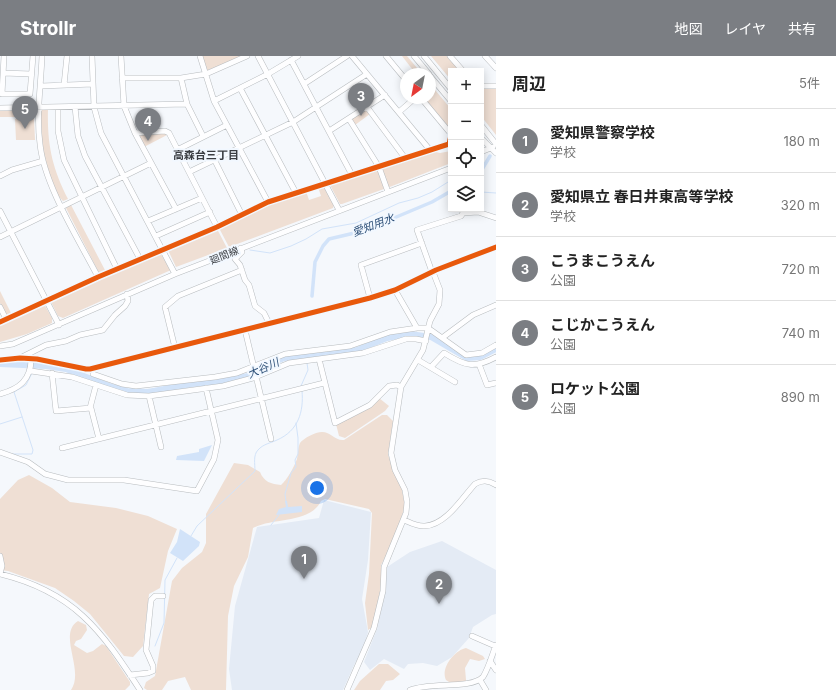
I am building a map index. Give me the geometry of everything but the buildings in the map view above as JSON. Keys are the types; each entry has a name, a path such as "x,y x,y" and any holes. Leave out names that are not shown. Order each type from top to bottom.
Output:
{"street":[{"path":"4,56 2,94 30,94 33,56"},
{"path":"42,56 39,107 40,141 43,161 51,184 98,277"},
{"path":"64,85 67,56"},
{"path":"92,56 94,107 101,133 175,274"},
{"path":"121,56 124,106 135,133 176,209"},
{"path":"200,56 214,101 240,147 268,202"},
{"path":"122,78 181,78 206,74 246,56"},
{"path":"258,56 339,210"},
{"path":"214,101 268,74 298,56"},
{"path":"304,84 347,56"},
{"path":"352,56 430,150"},
{"path":"386,56 400,73"},
{"path":"414,56 423,68"},
{"path":"424,56 448,85"},
{"path":"450,56 460,68"},
{"path":"485,56 496,68"},
{"path":"291,60 352,175"},
{"path":"3,73 31,74"},
{"path":"188,172 293,122 367,74"},
{"path":"181,78 187,104 203,136"},
{"path":"436,83 448,97"},
{"path":"40,86 93,84"},
{"path":"484,86 496,86"},
{"path":"240,88 296,193"},
{"path":"329,131 385,95"},
{"path":"0,108 187,104"},
{"path":"399,112 408,104"},
{"path":"426,104 448,130"},
{"path":"58,107 58,131 62,153 69,173 118,269"},
{"path":"76,107 78,136 82,147 140,259"},
{"path":"367,107 405,158"},
{"path":"349,119 379,166 388,192"},
{"path":"177,150 227,125"},
{"path":"135,133 165,131 168,133 217,227"},
{"path":"484,131 494,146 496,153"},
{"path":"0,322 98,277 217,227 268,202 449,144 450,140"},
{"path":"484,140 494,146"},
{"path":"484,151 494,146"},
{"path":"214,159 242,215"},
{"path":"0,176 12,170 43,161"},
{"path":"0,237 151,163"},
{"name":"廻間線","path":"0,346 13,344 175,274 448,169"},
{"path":"148,222 202,198"},
{"path":"0,211 59,325"},
{"path":"156,236 210,212"},
{"path":"347,690 374,628 383,591 384,567 404,520 407,502 406,496 392,461 391,453 402,387 418,360 426,340 428,328 439,304 440,296 433,272 417,230 461,216 463,213 478,212 496,218"},
{"path":"370,298 360,265 422,243"},
{"path":"92,371 269,323 370,298 395,290 433,272 496,247"},
{"path":"241,248 242,252 235,258 242,270 255,306 264,313 269,323"},
{"path":"175,348 165,307 178,296 242,270"},
{"path":"395,290 417,328"},
{"path":"0,360 20,358 46,345 66,341 80,335 101,330 125,306 128,301 127,294"},
{"path":"442,338 473,315 496,305"},
{"path":"0,307 6,319"},
{"path":"20,358 31,361 37,359 86,369 122,384 145,386 225,376 243,371 285,354 350,346 390,332 417,328 428,328 466,354 482,353 496,345"},
{"path":"245,330 271,439"},
{"path":"31,371 52,373 127,395 149,396 206,388 256,377 289,363 363,353 406,340 426,340"},
{"path":"431,367 444,353 460,363 479,364 496,356"},
{"path":"319,359 335,423 370,405 389,386 397,385 402,387"},
{"path":"418,360 455,382"},
{"path":"0,394 22,385 31,371 31,361"},
{"path":"479,364 487,385 496,383"},
{"path":"89,383 92,371"},
{"path":"52,373 56,411 90,408"},
{"path":"62,448 261,397 324,383"},
{"path":"96,385 90,408 99,439"},
{"path":"0,452 34,466 45,474 68,480 124,480 197,491 214,459 218,440 206,388"},
{"path":"149,396 161,447"},
{"path":"404,520 424,526 435,524 445,517 480,481 487,481 496,485"},
{"path":"0,556 2,566 0,574 36,585 67,602 93,625 140,690"},
{"path":"130,675 153,671 153,666 146,650 151,600 155,596 163,596"},
{"path":"410,690 442,688 464,689 480,680 496,646 472,636"},
{"path":"490,661 496,670"},
{"path":"480,680 486,690"}],"shaded area":[{"path":"202,56 243,56 206,71"},
{"path":"402,56 407,56 417,68 411,68"},
{"path":"431,56 448,56 458,68 448,68 448,76"},
{"path":"484,88 496,88 496,135 484,120"},
{"path":"436,91 448,105 448,127 429,104 436,104"},
{"path":"42,109 48,109 48,133 54,166 68,199 63,201 52,184 44,157 40,130"},
{"path":"35,110 34,117 0,117 0,111"},
{"path":"365,110 370,114 355,125 352,118"},
{"path":"34,118 35,140 16,140 15,119"},
{"path":"165,133 167,135 144,147 138,135"},
{"path":"432,151 440,153 448,152 448,164 387,188 381,169 382,167"},
{"path":"378,169 384,189 340,204 329,183"},
{"path":"323,185 334,205 333,208 229,247 219,228 269,203 306,191 309,200 321,196 318,187"},
{"path":"71,205 106,272 99,273 66,208"},
{"path":"217,229 227,248 176,267 168,250"},
{"path":"160,253 171,270 63,318 58,316 51,302"},
{"path":"0,291 11,313 7,315 0,303"},
{"path":"44,304 52,318 52,323 27,334 0,342 0,324"},
{"path":"379,398 389,406 385,411 345,438 339,436 336,424"},
{"path":"382,415 387,415 393,421 388,455 402,490 405,506 394,540 381,565 381,586 373,627 368,630 365,603 369,574 372,513 369,509 325,499 321,501 316,508 300,517 271,522 253,528 248,557 234,586 228,616 226,690 191,690 185,677 168,681 162,690 147,690 144,688 146,682 155,676 172,581 182,568 202,552 206,543 206,514 234,463 248,465 260,472 268,482 281,485 288,477 294,466 297,459 299,445 304,439 319,432 325,432 338,439 344,440"},
{"path":"29,475 52,488 70,502 116,508 148,516 177,529 168,551 160,588 149,594 143,646 133,657 124,656 90,614 55,588 8,571 0,570 0,499 18,480"},
{"path":"324,500 371,512 368,560 362,599 368,632 363,651 355,663 343,690 232,690 229,669 235,606 257,527 319,518"},
{"path":"442,541 496,570 496,614 473,627 469,638 452,657 437,666 423,663 408,664 404,669 384,659 370,670 364,662 377,629 385,593 387,567 410,552"},
{"path":"78,621 86,625 87,630 81,639 76,641 74,645 87,653 93,651 102,644 106,646 130,682 130,685 125,690 71,690 75,673 70,634 72,627"},
{"path":"466,648 483,656 485,659 479,661 470,659 465,668 465,683 452,684 446,680 445,670 453,656 457,652"},
{"path":"379,664 388,664 400,674 393,680 386,681 380,690 354,690 360,681"}],"water":[{"path":"212,445 204,461 176,460 177,456 199,452 199,449"},
{"path":"285,501 287,501 288,507 302,506 302,512 276,515 279,509 286,507"},
{"path":"180,529 200,542 199,546 183,561 170,553 177,542"}],"waterway":[{"name":"愛知用水","path":"484,166 490,156"},
{"path":"250,250 270,253 291,246 322,229 356,223 399,203 418,198 432,192 448,182"},
{"path":"484,192 496,193"},
{"name":"愛知用水","path":"312,296 315,262 323,246 329,239 363,231 432,202 448,193"},
{"name":"大谷川","path":"0,364 46,366 66,369 112,387 127,391 148,392 248,376 258,369 284,358 357,350 387,338 410,334 431,337 467,358 480,357 496,349"},
{"path":"301,386 308,370 307,363"},
{"path":"12,454 32,454 33,450 14,392 26,385 32,373"},
{"path":"191,536 197,526 255,471 256,452 265,445 284,436 295,426 301,413 302,391"},
{"path":"0,424 22,417"},
{"path":"286,501 285,494 291,473 296,467 295,460 298,454 296,423"},
{"path":"271,525 279,515"},
{"path":"155,646 164,623 165,580 177,558"}],"cycle path":[{"path":"0,322 98,277 217,227 268,202 449,144 450,140"},
{"path":"0,360 20,358 37,359 90,369 370,298 395,290 436,270 496,247"}],"place":[{"name":"こうまこうえん","path":"361,116"},
{"name":"ロケット公園","path":"25,129"},
{"name":"こじかこうえん","path":"148,141"},
{"name":"愛知県警察学校","path":"304,579"},
{"name":"愛知県立 春日井東高等学校","path":"439,604"}],"district":[{"name":"高森台三丁目","path":"206,155"}]}
